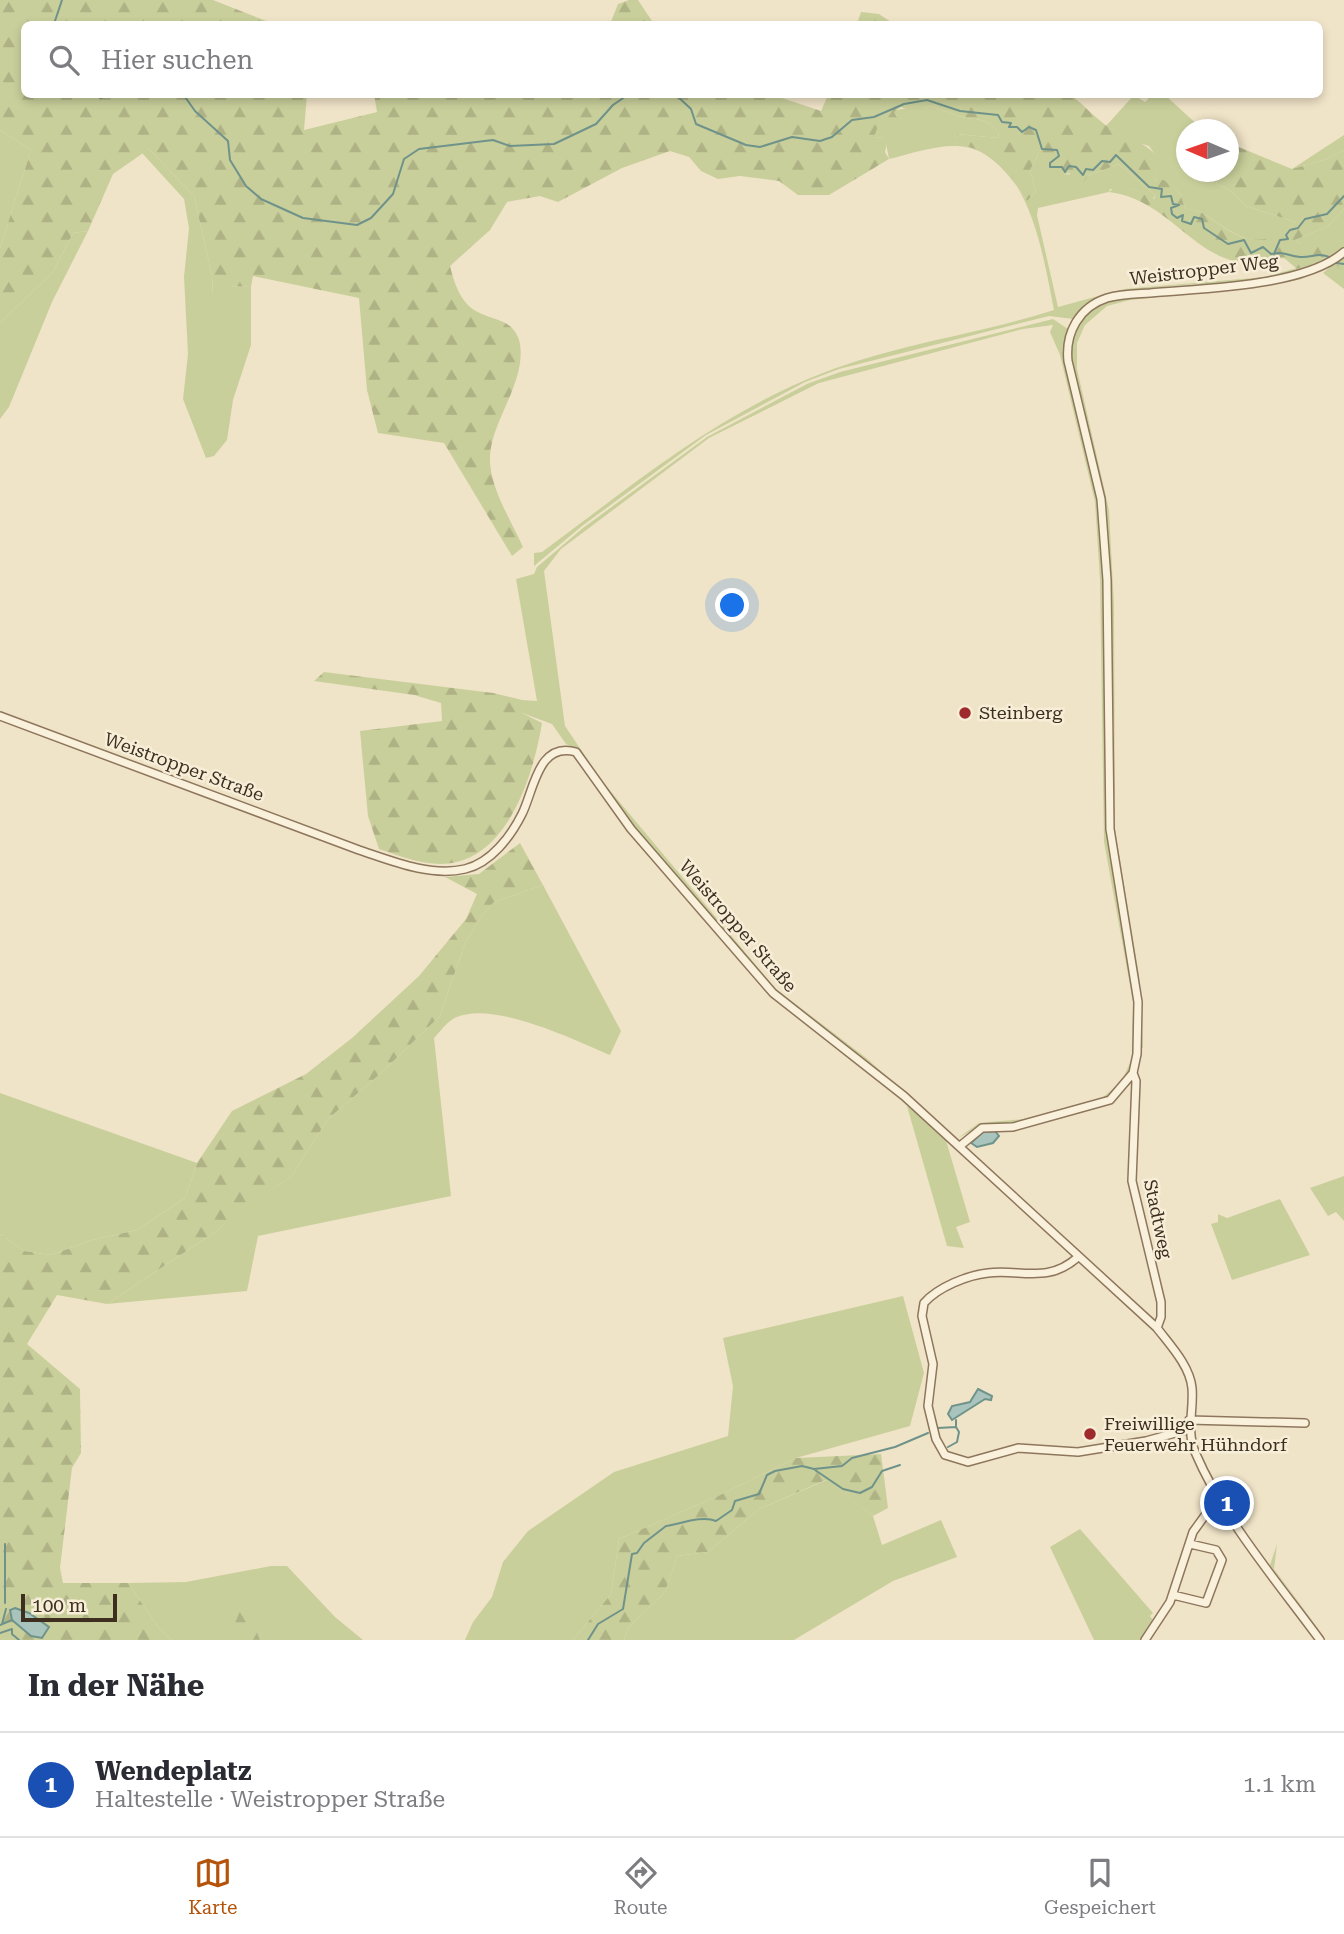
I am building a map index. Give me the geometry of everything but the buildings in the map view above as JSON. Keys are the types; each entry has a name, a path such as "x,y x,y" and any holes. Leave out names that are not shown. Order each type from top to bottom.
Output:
{"street":[{"name":"Weistropper Weg","path":"1073,326 1084,311 1109,298 1271,281 1305,271 1344,252"},
{"name":"Stadtweg","path":"1073,326 1068,344 1068,361 1102,510 1107,580 1110,829 1138,1002 1138,1041 1133,1073 1136,1081 1132,1181 1161,1302 1161,1317 1157,1328"},
{"name":"Weistropper Straße","path":"0,716 369,853 408,866 444,871 475,866 496,850 522,814 544,761 563,751 576,752 625,821 773,993 878,1073 1157,1328 1189,1377 1192,1389 1189,1420 1195,1451 1219,1496 1321,1640"},
{"path":"960,1146 982,1128 1013,1127 1102,1104 1122,1089 1133,1073"},
{"path":"1078,1256 1070,1263 1037,1274 990,1272 971,1277 928,1298 921,1312 934,1374 928,1406 939,1449 945,1455 968,1462 1018,1448 1078,1452 1146,1441 1190,1429"},
{"path":"1189,1420 1305,1423"},
{"path":"1145,1640 1173,1595 1193,1532 1219,1496"},
{"path":"1173,1595 1206,1603 1222,1560 1220,1553 1190,1544"}],"green space":[{"path":"0,0 213,0 266,21 21,21 21,98 307,98 304,130 377,112 375,98 782,98 821,111 827,98 1075,98 1105,124 1155,154 1160,160 1155,181 1164,180 1180,193 1185,208 1202,213 1229,231 1250,239 1271,237 1295,222 1246,206 1231,191 1217,184 1216,182 1239,182 1239,147 1292,169 1327,159 1344,150 1344,209 1328,226 1295,240 1301,244 1312,240 1320,247 1331,245 1344,256 1344,273 1330,259 1324,261 1320,255 1312,255 1305,266 1297,269 1284,258 1246,262 1218,255 1145,204 1109,192 1115,187 1134,190 1154,199 1155,195 1119,164 1088,176 1083,183 1076,183 1069,173 1058,176 1046,168 1047,154 1039,153 1030,170 1036,192 1027,201 1013,181 989,157 968,146 955,143 957,134 998,138 999,133 990,124 930,106 915,113 901,107 894,112 899,121 897,125 889,121 886,114 872,119 878,126 874,137 888,138 885,152 889,159 829,195 798,195 779,181 740,176 718,179 701,171 689,157 670,151 622,168 558,202 540,196 507,202 490,230 450,266 456,285 470,307 508,325 520,344 518,373 496,430 490,457 497,492 523,547 512,556 444,443 378,433 367,390 359,298 253,276 251,287 228,286 224,297 213,297 212,276 194,196 149,149 113,174 88,231 73,233 53,272 0,323 0,248 31,150 0,130"},
{"path":"638,0 652,21 611,21 618,4"},
{"path":"861,12 879,14 890,21 858,21"},
{"path":"1131,98 1145,102 1149,98 1168,98 1191,119 1176,119 1176,182 1216,182 1231,191 1246,206 1295,222 1267,241 1243,237 1204,214 1185,208 1180,193 1164,181 1155,182 1159,160 1149,146 1132,141 1106,126"},
{"path":"930,106 958,116 985,121 999,133 998,138 957,134 956,143 981,152 949,146 889,159 885,138 873,137 871,119 886,113 897,116 893,112 898,110"},
{"path":"0,130 31,150 0,248"},
{"path":"1344,135 1344,150 1327,159 1292,169"},
{"path":"149,149 194,196 212,276 213,296 228,286 251,287 251,345 233,400 227,440 214,456 206,458 183,399 188,354 184,277 189,228 184,199 142,153"},
{"path":"1039,153 1047,153 1063,174 1088,176 1119,164 1155,195 1152,201 1134,190 1110,189 1109,192 1038,208 1037,215 1058,307 1124,289 1265,277 1304,266 1312,255 1320,255 1324,261 1267,279 1138,290 1113,296 1091,306 1073,319 1049,316 839,369 805,382 706,435 582,526 534,566 534,553 542,552 712,430 784,390 823,373 880,354 1054,310 1037,235 1017,186 1027,201 1036,192 1030,170"},
{"path":"1344,209 1344,249 1340,253 1301,244 1295,240 1328,226"},
{"path":"88,231 52,302 9,407 0,419 0,323 53,272 73,233"},
{"path":"1344,255 1344,289 1323,273"},
{"path":"1301,275 1302,279 1265,286 1130,300 1107,306 1085,325 1077,343 1077,369 1109,510 1114,605 1115,829 1139,975 1140,1000 1113,829 1111,739 1114,736 1104,510 1077,390 1079,388 1069,363 1069,350 1078,326 1096,307 1108,300"},
{"path":"1053,319 1068,329 1066,343 1097,491 1105,579 1107,779 1136,1002 1135,1043 1130,1073 1122,1081 1132,1058 1133,1002 1104,842 1100,580 1095,502 1060,355 1050,332 1053,325 1023,329 819,383 709,438 561,549 544,571 565,726 602,781 776,989 865,1057 957,1138 880,1072 784,1000 633,826 582,753 566,744 552,724 522,713 522,700 537,701 516,579 534,574 537,567 583,528 707,437 807,384 840,372"},
{"path":"324,672 493,693 522,700 522,713 542,723 538,743 516,808 489,844 472,856 443,864 415,860 379,849 368,816 360,731 442,721 441,703 414,695 314,681"},
{"path":"520,843 543,885 494,902 483,914 465,943 440,1016 328,1119 291,1177 237,1211 218,1230 107,1304 57,1295 27,1344 80,1389 81,1453 72,1468 60,1568 63,1583 128,1583 159,1628 172,1640 0,1640 0,1234 24,1251 51,1255 92,1240 137,1230 185,1198 197,1163 232,1111 306,1074 352,1038 419,976 466,919 477,894 445,877 479,874"},
{"path":"543,885 621,1031 610,1055 554,1031 509,1017 469,1014 453,1019 434,1038 451,1196 258,1236 247,1291 107,1304 218,1230 236,1211 291,1177 328,1119 440,1016 465,943 483,914 494,902"},
{"path":"1141,1009 1143,1048 1140,1047"},
{"path":"1122,1081 1103,1100 1014,1124 979,1127 958,1138 979,1123 1023,1119 1102,1098"},
{"path":"0,1093 197,1163 185,1198 137,1230 92,1240 51,1255 24,1251 0,1234"},
{"path":"907,1106 945,1137 970,1222 956,1227 964,1248 947,1246"},
{"path":"1344,1176 1344,1221 1336,1212 1328,1216 1310,1188"},
{"path":"1280,1199 1310,1255 1232,1280 1211,1224 1218,1222 1218,1214 1227,1218"},
{"path":"903,1296 924,1373 910,1426 796,1458 619,1539 611,1594 573,1640 465,1640 473,1622 492,1597 503,1562 528,1531 614,1472 728,1436 733,1386 723,1338"},
{"path":"881,1454 888,1508 873,1516 826,1480 759,1509 708,1552 677,1556 665,1592 628,1628 624,1640 573,1640 611,1594 619,1539 796,1458"},
{"path":"827,1480 873,1516 882,1545 941,1520 957,1557 893,1581 794,1640 624,1640 628,1628 665,1592 677,1556 708,1552 759,1509"},
{"path":"1080,1529 1153,1613 1150,1616 1155,1623 1143,1640 1094,1640 1050,1547"},
{"path":"1277,1544 1274,1569 1327,1640 1270,1565"},
{"path":"271,1566 287,1566 335,1617 363,1640 260,1640 252,1626 244,1629 247,1640 172,1640 159,1628 128,1583 186,1582"},
{"path":"240,1611 251,1618 260,1640 247,1640 247,1633 235,1623"}],"water":[{"path":"995,1131 999,1136 993,1143 977,1147 971,1143 983,1132"},
{"path":"978,1389 992,1396 991,1400 985,1399 952,1420 948,1414 952,1406 970,1402"},
{"path":"15,1608 29,1613 49,1627 42,1638 31,1636 12,1620 10,1610"}],"waterway":[{"path":"55,21 62,0"},
{"path":"186,98 195,111 228,141 230,160 246,186 261,199 303,218 357,225 371,218 393,194 404,159 419,149 493,140 510,146 554,144 596,124 623,98"},
{"path":"679,98 691,109 696,124 746,145 760,147 792,137 820,141 832,137 852,120 874,117 904,104 927,100 960,111 998,115 1002,122 1011,123 1009,127 1017,127 1022,132 1029,127 1036,130 1042,149 1057,150 1059,156 1050,163 1050,167 1062,167 1065,172 1069,166 1076,167 1083,175 1086,169 1093,170 1102,161 1110,162 1116,155 1149,187 1162,189 1161,197 1171,196 1173,204 1179,205 1171,208 1172,214 1177,218 1183,215 1182,221 1191,224 1194,217 1202,219 1204,228 1228,244 1244,240 1251,253 1263,247 1271,254 1329,257"},
{"path":"1274,254 1280,240 1288,239 1286,235 1290,230 1298,228 1305,219 1327,214 1344,196"},
{"path":"1336,263 1344,264"},
{"path":"938,1428 956,1427 956,1420"},
{"path":"948,1447 957,1442 959,1432 956,1427"},
{"path":"588,1640 598,1624 623,1609 632,1554 637,1553 644,1543 666,1526 698,1519 716,1521 732,1510 735,1501 759,1494 767,1475 775,1471 802,1466 814,1469 842,1466 852,1458 895,1447 928,1433"},
{"path":"815,1470 843,1489 860,1493 872,1487 882,1471 900,1465"},
{"path":"5,1544 5,1603"},
{"path":"2,1624 6,1609"},
{"path":"0,1625 12,1620"},
{"path":"0,1633 12,1629 12,1634 19,1640"}],"place":[{"name":"Steinberg","path":"965,713"},
{"name":"Freiwillige Feuerwehr Hühndorf","path":"1090,1434"},
{"name":"Wendeplatz","path":"1227,1503"}]}
